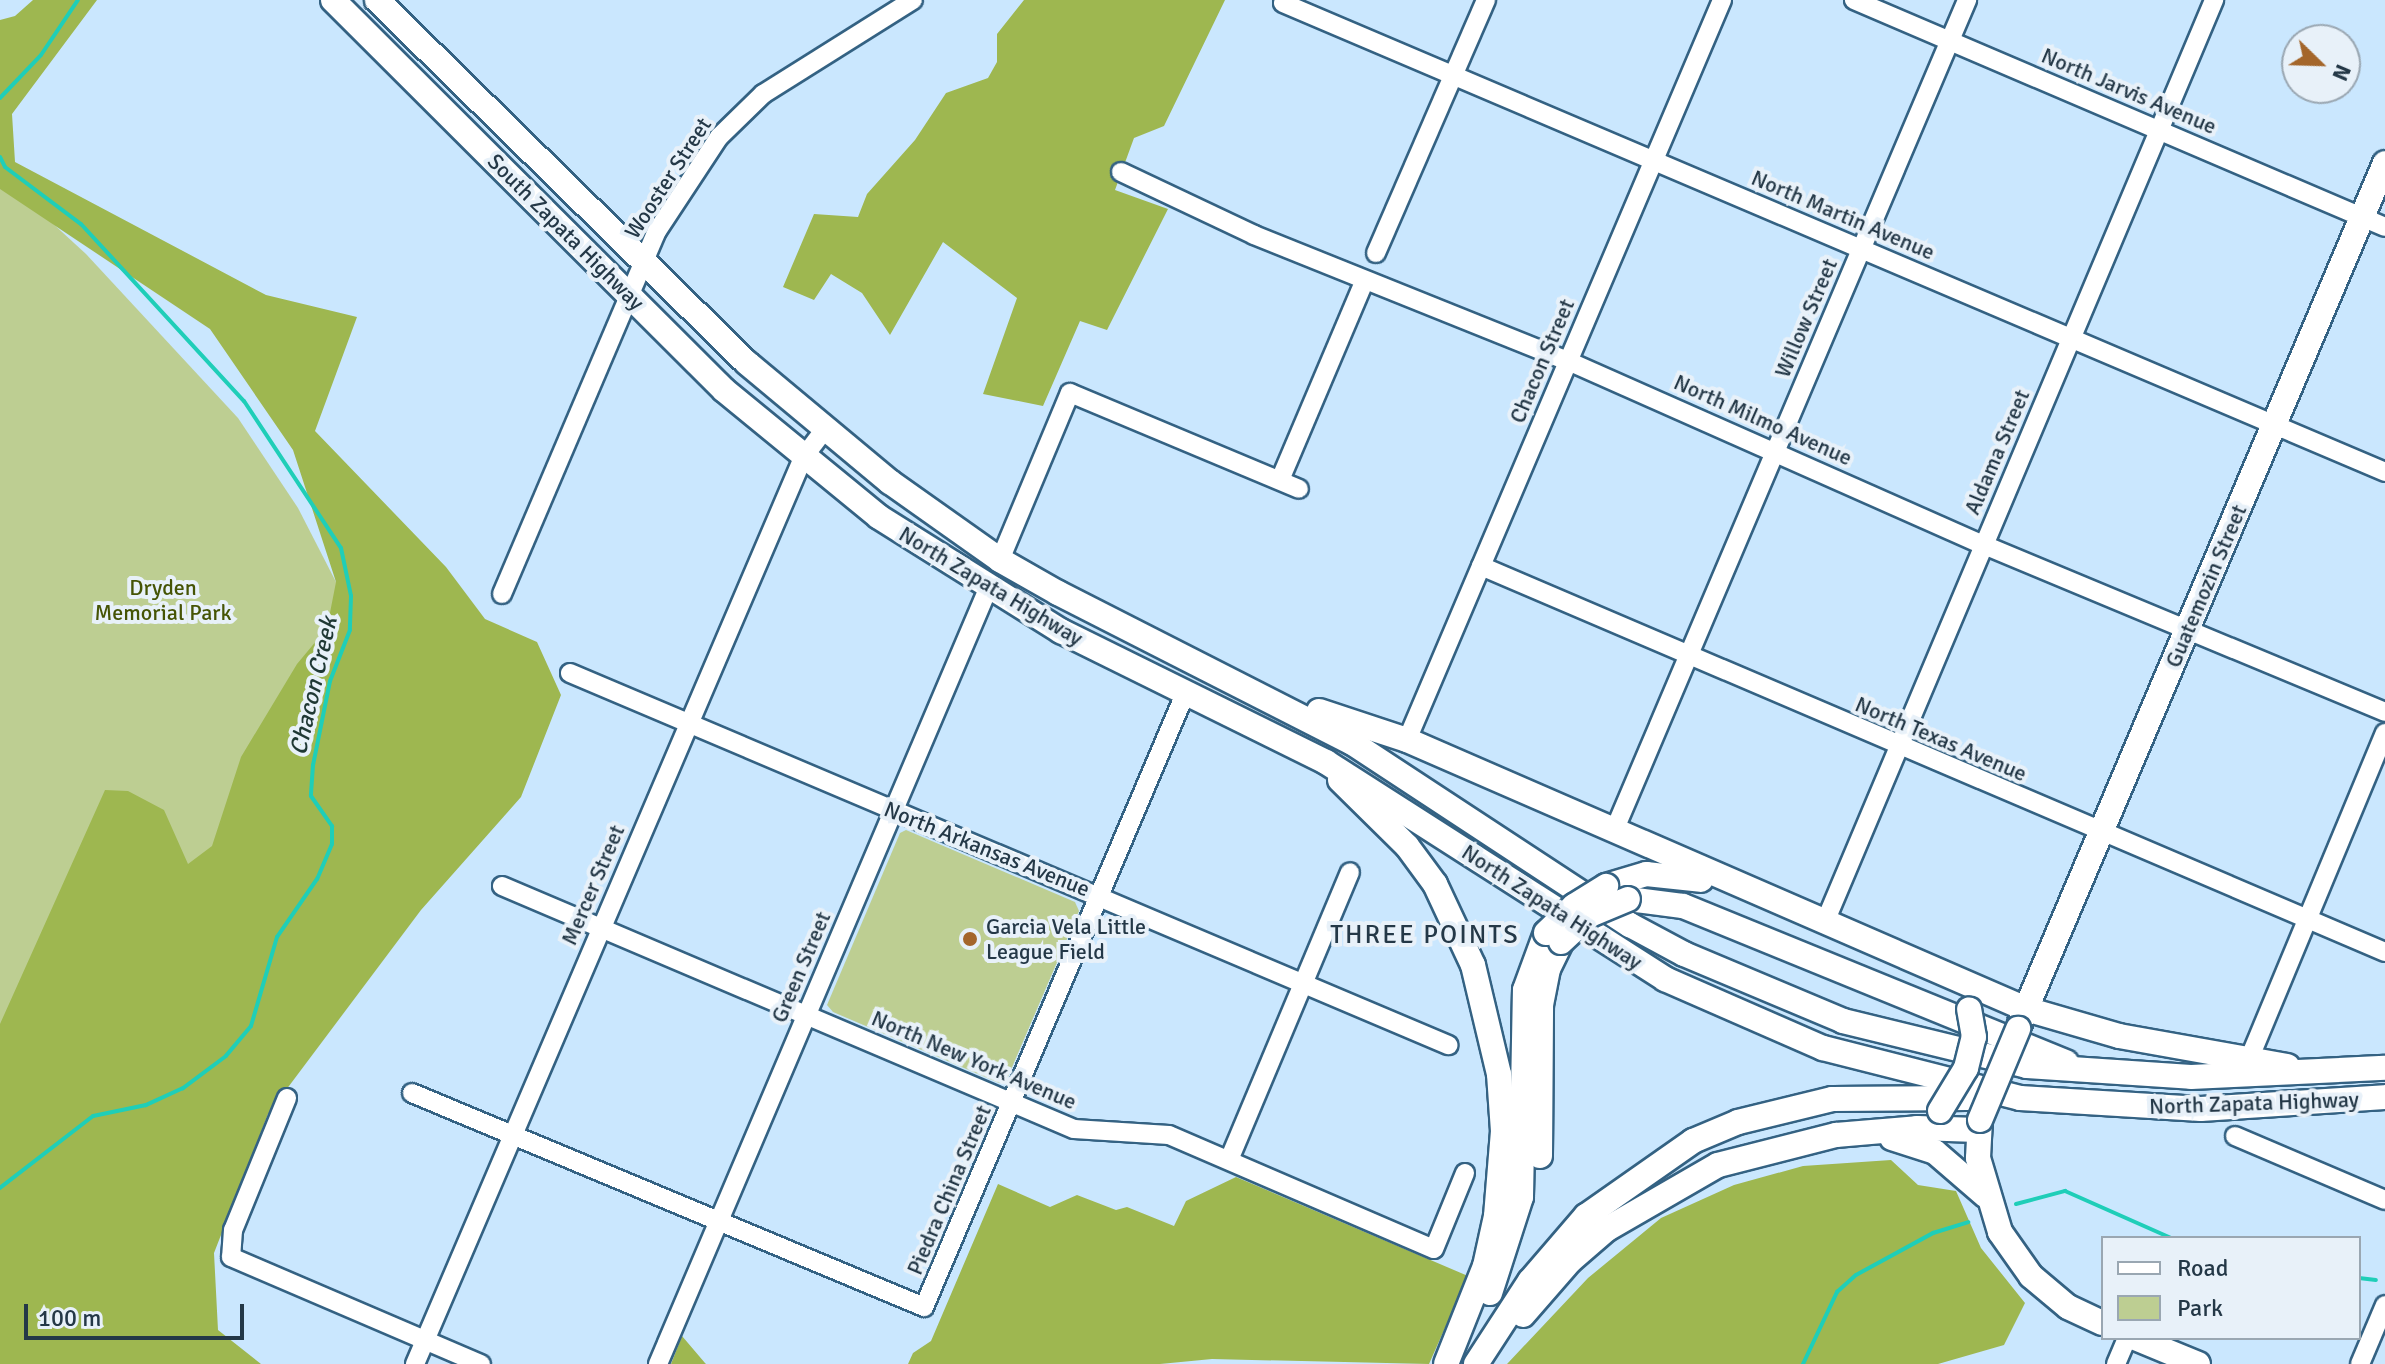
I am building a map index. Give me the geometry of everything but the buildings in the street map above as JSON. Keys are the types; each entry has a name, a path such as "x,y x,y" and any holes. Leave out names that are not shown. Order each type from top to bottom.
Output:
{"main road":[{"name":"South Zapata Highway","path":"333,0 629,296 803,458"},
{"name":"South Zapata Highway","path":"377,0 643,261 824,430"},
{"name":"Guatemozin Street","path":"2022,1019 2385,163"},
{"name":"North Zapata Highway","path":"824,430 1000,560 1138,637 1351,742 1630,925 1738,981 1913,1042 2094,1074 2191,1077 2385,1068"},
{"name":"North Zapata Highway","path":"803,458 988,589 1185,694 1326,762 1613,950 1731,1012 1872,1064 2020,1098 2201,1109 2385,1097"},
{"path":"1232,682 1407,740 1920,963 2022,1019 2250,1057 2317,1073"},
{"path":"1326,762 1354,798 1407,846 1435,884 1473,965 1499,1074 1503,1131 1496,1216 1476,1292 1449,1364"},
{"path":"1449,1364 1498,1275 1521,1197 1528,969 1574,906 1628,876 1664,873 1739,886"},
{"path":"1459,1364 1505,1286 1530,1214 1544,1114 1543,986 1553,938 1590,915 1628,899 1683,906 2094,1074"},
{"path":"1870,1132 1940,1111 1966,1068 1974,1037 1969,1009 1920,963"},
{"path":"2022,1019 1979,1125 1986,1196 2000,1232 2031,1276 2068,1307 2101,1322"},
{"path":"1476,1364 1530,1281 1586,1216 1693,1141 1789,1107 1832,1099 2020,1098"},
{"path":"1484,1364 1570,1261 1636,1208 1718,1165 1756,1152 1870,1132 1979,1125"},
{"path":"1870,1132 1935,1152 1986,1196"},
{"path":"2140,1340 2198,1364"}],"street":[{"name":"Wooster Street","path":"502,594 657,231 739,114 913,0"},
{"path":"1376,253 1486,0"},
{"name":"Chacon Street","path":"1407,740 1722,0"},
{"name":"North Jarvis Avenue","path":"1854,0 2385,227"},
{"name":"Willow Street","path":"1614,831 1967,0"},
{"name":"Aldama Street","path":"1825,922 2214,0"},
{"name":"North Martin Avenue","path":"1283,3 2385,472"},
{"name":"North Milmo Avenue","path":"1121,172 1364,282 1568,361 1984,545 2385,712"},
{"path":"1280,480 1364,282"},
{"path":"1000,560 1070,393 1299,489"},
{"name":"Mercer Street","path":"415,1364 803,458 824,430"},
{"name":"North Texas Avenue","path":"1481,566 1688,657 2385,952"},
{"name":"Green Street","path":"658,1364 988,589"},
{"name":"North Arkansas Avenue","path":"570,673 1448,1045"},
{"name":"Piedra China Street","path":"719,1221 924,1307 1185,694"},
{"path":"2250,1057 2385,733"},
{"path":"1229,1160 1350,872"},
{"name":"North New York Avenue","path":"502,886 1074,1129 1169,1135 1434,1249 1465,1173"},
{"path":"412,1093 719,1221"},
{"path":"287,1098 233,1230 231,1257 481,1364"},
{"path":"2235,1136 2385,1200"},
{"path":"2360,1364 2385,1305"},
{"path":"2116,1364 2126,1340"}],"green space":[{"path":"33,0 97,0 12,114 15,162 266,295 357,317 315,431 446,567 485,619 537,642 561,695 521,797 421,910 268,1114 214,1253 218,1330 261,1364 0,1364 0,1024 105,790 128,791 164,810 188,864 212,846 241,757 297,664 327,628 336,582 293,450 210,329 0,189 0,20 15,16"},
{"path":"1024,0 1225,0 1164,126 1134,138 1115,190 1168,209 1107,330 1080,321 1043,406 983,394 1017,298 943,242 890,335 862,293 831,274 814,300 783,287 814,214 858,217 867,194 915,140 946,93 988,78 997,62 997,34"},
{"name":"Dryden Memorial Park","path":"0,175 86,254 238,418 298,508 336,582 340,627 194,995 0,1172"},
{"path":"906,830 1075,902 1079,911 1007,1079 999,1083 833,1012 827,1005 900,833"},
{"path":"1891,1160 1918,1185 1956,1191 1981,1248 2025,1303 2004,1345 1938,1364 1507,1364 1588,1278 1661,1218 1734,1185 1803,1166"},
{"path":"1236,1177 1468,1276 1429,1364 1212,1359 1160,1364 908,1364 913,1353 931,1341 998,1184 1050,1207 1077,1195 1116,1210 1127,1207 1174,1226 1186,1201"},
{"path":"682,1336 705,1363 706,1364 671,1364"}],"waterway":[{"name":"Chacon Creek","path":"0,98 41,55 78,0"},
{"name":"Chacon Creek","path":"0,157 5,167 81,224 244,401 341,548 351,596 350,630 330,681 313,765 311,796 332,826 332,844 317,879 277,937 251,1026 226,1056 183,1088 146,1105 93,1116 0,1188"},
{"path":"2016,1204 2065,1191 2166,1236"},
{"path":"1803,1364 1837,1292 1856,1275 1933,1233 1968,1222"},
{"path":"2361,1278 2376,1280"}],"place":[{"name":"Garcia Vela Little League Field","path":"970,939"}],"district":[{"name":"THREE POINTS","path":"1425,936"}]}
